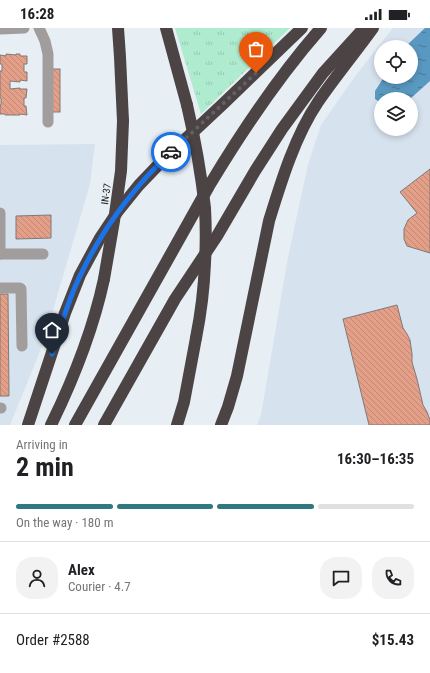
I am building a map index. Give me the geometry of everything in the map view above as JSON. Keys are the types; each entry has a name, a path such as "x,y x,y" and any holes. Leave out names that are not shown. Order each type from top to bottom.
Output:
{"highway":[{"name":"IN-37","path":"51,425 80,357 96,311 104,279 114,221 121,171 123,122 118,28"},
{"path":"166,28 195,140 205,215 206,242 204,289 184,402 177,425"},
{"path":"28,425 65,313 80,275 100,238 118,211 139,185 163,160 302,28"},
{"path":"75,425 232,147 287,68 320,28"},
{"path":"104,425 175,299 217,236 255,171 282,129 323,73 364,28"},
{"path":"221,425 237,376 269,221 292,154 303,129 318,103 373,28"}],"street":[{"path":"0,28 24,28"},
{"path":"39,28 45,41 48,54 48,122"},
{"path":"0,213 0,254 43,254"},
{"path":"0,288 21,289 22,346"}],"shaded area":[{"path":"393,28 430,28 430,425 257,425 261,415 288,257 308,165 321,125 374,52 374,84 418,84 418,40 384,40"},
{"path":"95,144 90,184 43,344 10,425 0,425 0,145"}],"green space":[{"path":"175,28 290,28 201,114"}],"water":[{"path":"425,28 430,28 430,81 418,92 375,92 380,84 418,84 418,40 412,40"}],"building":[{"path":"6,54 20,54 20,56 27,56 27,64 24,64 24,72 27,72 27,81 10,81 10,89 27,89 26,98 24,98 24,106 26,106 27,115 0,114 0,71 2,71 2,64 0,64 0,55 6,56"},
{"path":"51,69 60,69 60,112 51,112"},
{"path":"430,169 430,253 407,246 404,239 404,229 408,220 417,213 400,192"},
{"path":"51,215 51,238 16,239 16,216"},
{"path":"0,294 8,294 9,396 0,396"},
{"path":"397,305 403,328 410,340 412,362 423,405 430,420 430,425 369,425 343,319"}],"way so far":[{"path":"171,152 256,73"}],"route":[{"path":"52,354 65,313 80,275 100,238 118,211 139,185 171,152"}]}
